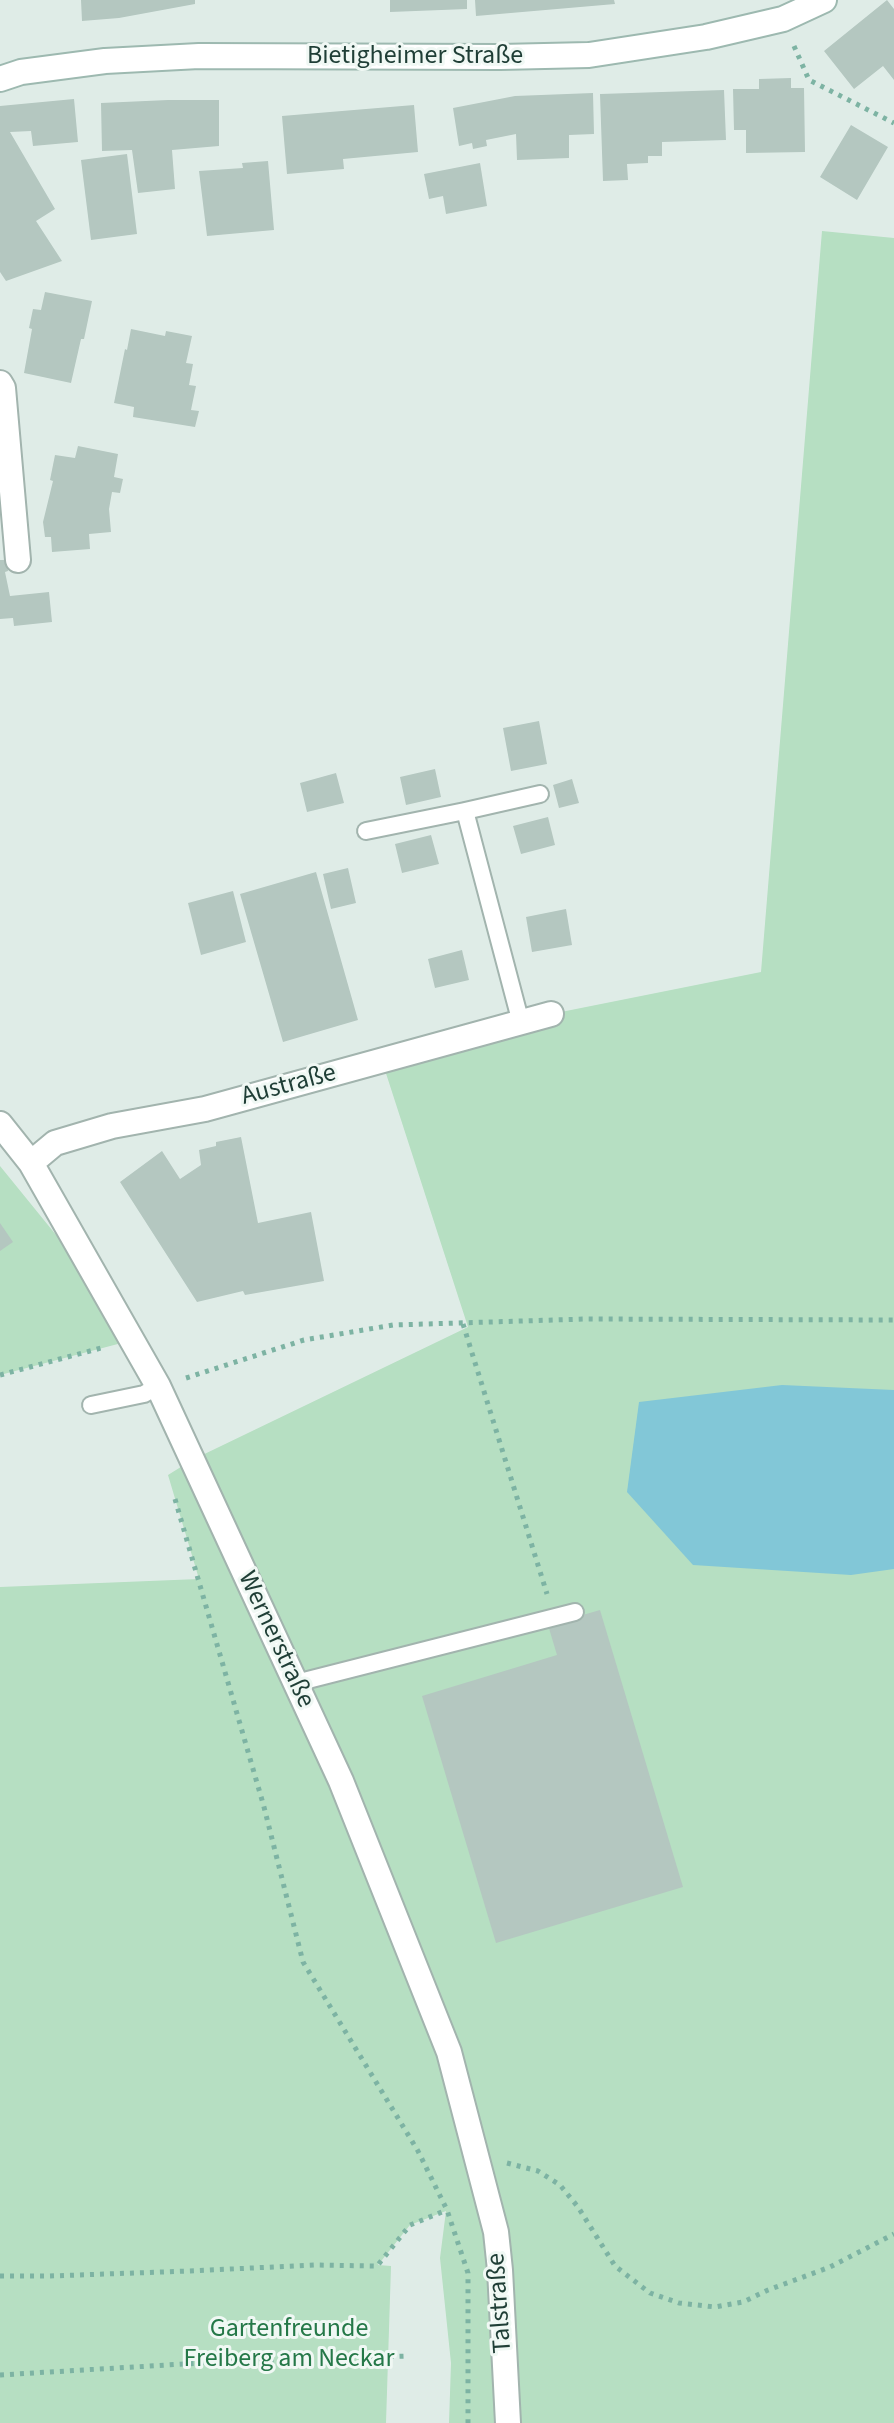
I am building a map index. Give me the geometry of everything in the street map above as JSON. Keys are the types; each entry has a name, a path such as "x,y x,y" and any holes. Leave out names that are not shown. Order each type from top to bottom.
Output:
{"street":[{"name":"Bietigheimer Straße","path":"0,79 21,72 105,61 199,56 486,58 589,55 706,37 783,19 824,0"},
{"path":"0,383 3,388 18,560"},
{"name":"Austraße","path":"31,1163 55,1143 112,1126 205,1109 551,1014"},
{"name":"Wernerstraße","path":"0,1124 31,1163 158,1386 341,1781 449,2052 496,2180"},
{"name":"Talstraße","path":"496,2180 496,2232 508,2423"}],"lane":[{"path":"366,831 540,794"},
{"path":"465,811 521,1023"},
{"path":"91,1405 144,1394 158,1386"},
{"path":"296,1683 575,1612"}],"path":[{"path":"783,19 809,80 894,123"},
{"path":"158,1386 304,1340 393,1325 585,1319 894,1320"},
{"path":"463,1324 555,1617"},
{"path":"0,1375 133,1340"},
{"path":"172,1490 259,1792 303,1962 418,2151 447,2210 468,2273 468,2423"},
{"path":"496,2180 505,2163 538,2171 560,2185 578,2207 615,2266 650,2293 679,2303 715,2307 743,2302 830,2267 894,2234"},
{"path":"0,2276 314,2265 377,2266 410,2225 447,2210"},
{"path":"0,2375 217,2362 409,2356"}],"green space":[{"name":"Gartenfreunde Freiberg am Neckar","path":"822,231 894,238 894,2423 449,2423 451,2363 440,2258 446,2211 410,2225 378,2265 391,2266 386,2423 0,2423 0,1587 199,1579 168,1475 192,1460 468,1327 382,1061 551,1014 761,972"},
{"path":"0,1166 113,1305 133,1340 0,1375"}],"water":[{"path":"782,1385 894,1390 894,1569 851,1575 693,1565 627,1492 639,1402"}],"building":[{"path":"81,0 195,0 195,4 119,18 82,21"},
{"path":"390,0 467,0 467,9 390,12"},
{"path":"475,0 614,0 615,4 476,16"},
{"path":"887,0 894,9 894,80 883,66 854,89 824,51"},
{"path":"791,78 791,88 804,88 805,152 746,153 746,130 734,130 733,89 759,89 759,79"},
{"path":"724,90 726,140 662,142 662,156 648,156 648,163 627,164 628,180 603,181 600,94"},
{"path":"593,93 594,134 569,135 569,158 517,160 516,134 486,140 487,146 473,149 472,143 459,146 453,108 515,96"},
{"path":"74,99 78,142 33,146 31,131 10,132 55,209 36,221 62,261 6,281 0,272 0,106"},
{"path":"219,100 219,146 172,150 175,189 138,193 132,150 102,151 101,103"},
{"path":"414,105 418,152 343,159 344,169 287,174 282,116"},
{"path":"851,125 888,147 857,200 820,177"},
{"path":"127,154 137,234 91,240 81,160"},
{"path":"268,161 274,230 207,236 199,171 243,168 242,163"},
{"path":"480,163 487,206 446,214 443,196 429,199 424,174"},
{"path":"45,292 92,301 71,383 24,373 33,309 41,310"},
{"path":"131,329 165,336 166,331 192,336 186,363 193,364 189,385 196,386 191,410 199,411 195,427 133,417 134,407 114,403"},
{"path":"78,446 118,454 114,477 123,479 120,493 112,492 109,509 111,532 89,534 90,549 52,552 51,537 45,537 43,522 53,481 50,480 55,455 75,458"},
{"path":"0,560 7,560 8,571 5,572 10,596 49,592 52,622 14,626 13,618 0,619"},
{"path":"539,721 547,764 511,771 503,728"},
{"path":"435,769 441,797 406,805 400,777"},
{"path":"336,773 344,803 307,812 300,783"},
{"path":"572,779 579,803 559,808 553,785"},
{"path":"548,817 555,845 521,854 513,826"},
{"path":"431,835 439,864 402,873 395,844"},
{"path":"348,868 356,903 331,909 323,874"},
{"path":"316,872 358,1020 283,1042 240,894"},
{"path":"233,891 246,942 201,955 188,903"},
{"path":"566,909 572,945 532,952 526,917"},
{"path":"462,950 469,980 435,988 428,959"},
{"path":"241,1137 258,1223 311,1212 324,1281 245,1295 243,1291 197,1302 120,1182 162,1151 180,1179 201,1165 199,1150 216,1146 216,1142"},
{"path":"0,1223 13,1242 0,1251"},
{"path":"600,1610 683,1887 496,1943 422,1696 557,1655 548,1625"}]}
